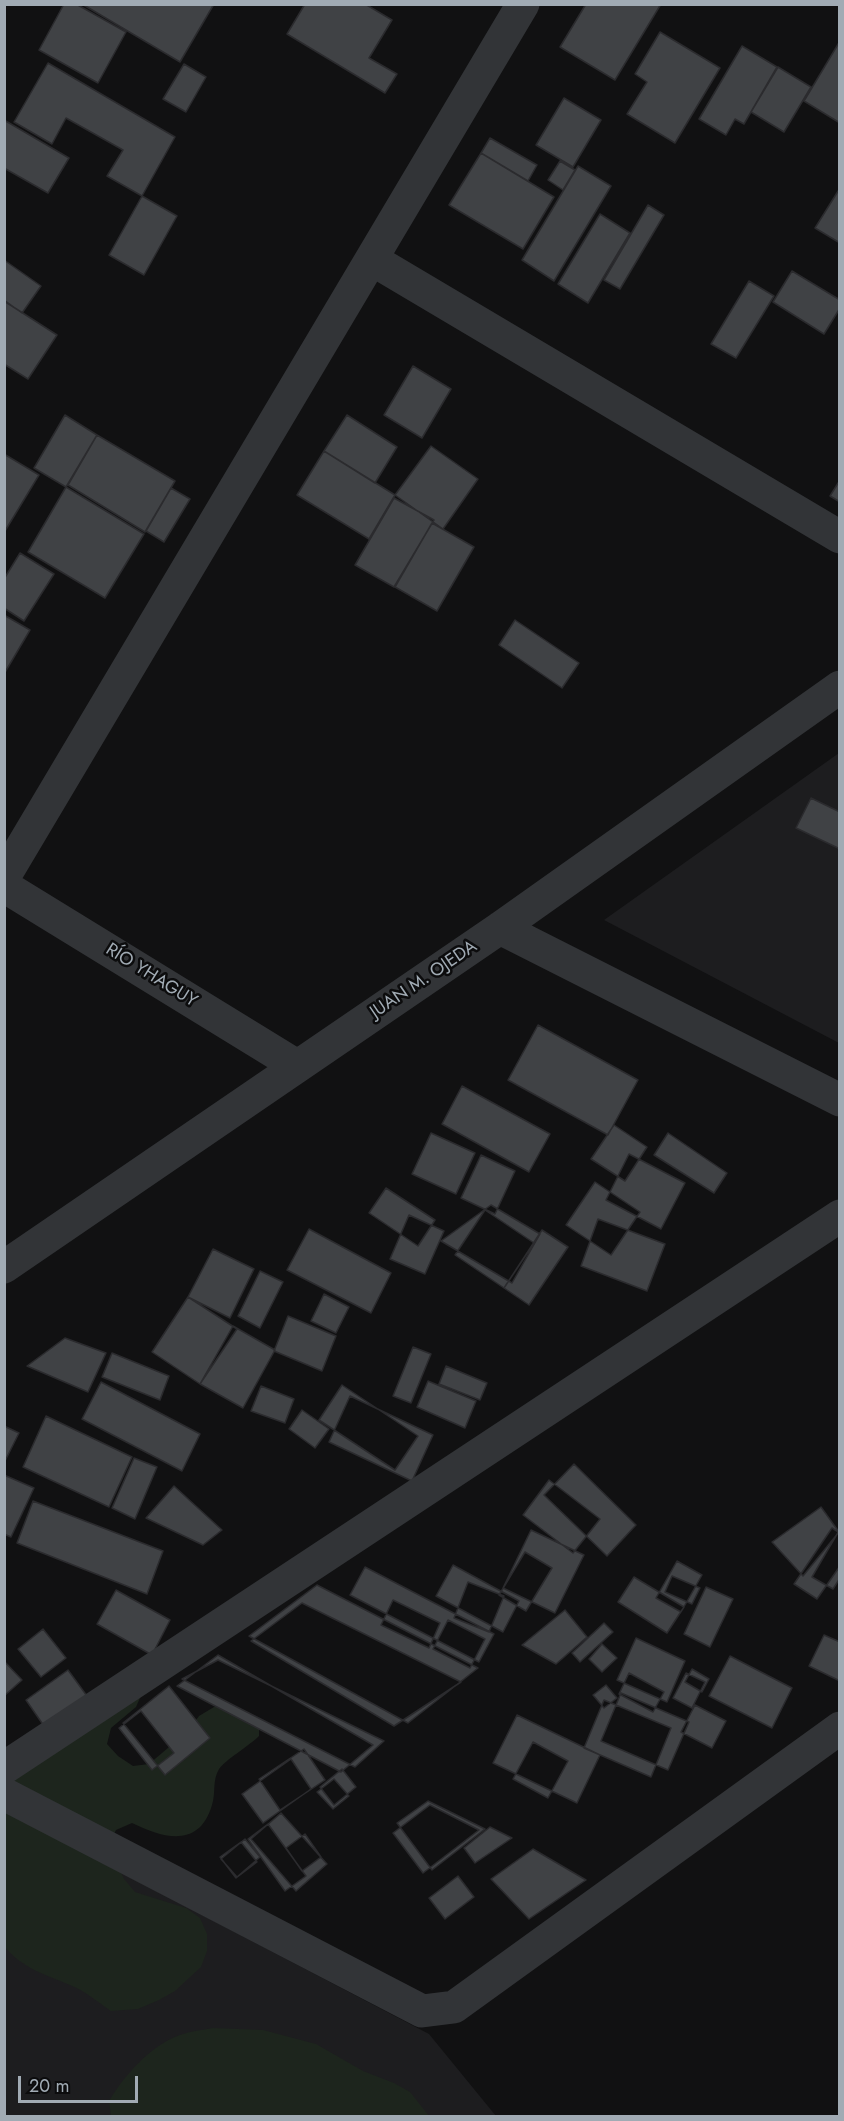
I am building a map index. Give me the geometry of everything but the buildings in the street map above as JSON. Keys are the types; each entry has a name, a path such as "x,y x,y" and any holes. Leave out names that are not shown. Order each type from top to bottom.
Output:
{"street":[{"path":"4,877 524,4"},
{"path":"373,260 840,537"},
{"name":"JUAN M. OJEDA","path":"4,1267 500,928 840,687"},
{"name":"RÍO YHAGUY","path":"4,886 297,1066"},
{"path":"500,928 840,1100"},
{"path":"4,1768 840,1216"},
{"path":"4,1794 422,2011 454,2007 840,1728"}],"shaded area":[{"path":"839,753 839,1043 604,920"},
{"path":"143,1691 136,1707 111,1728 107,1744 118,1756 133,1766 149,1764 188,1731 199,1716 214,1707 230,1704 259,1719 259,1736 219,1769 212,1805 206,1819 189,1834 179,1836 156,1833 132,1823 116,1830 108,1846 124,1879 135,1892 186,1908 200,1918 207,1934 207,1951 201,1967 175,1991 138,2009 111,2011 81,1990 27,1966 5,1947 5,1762"},
{"path":"4,1811 429,2034 496,2116 5,2116"},
{"path":"213,2028 263,2030 316,2044 363,2071 410,2092 429,2116 111,2116 109,2101 139,2062 169,2039"}]}
